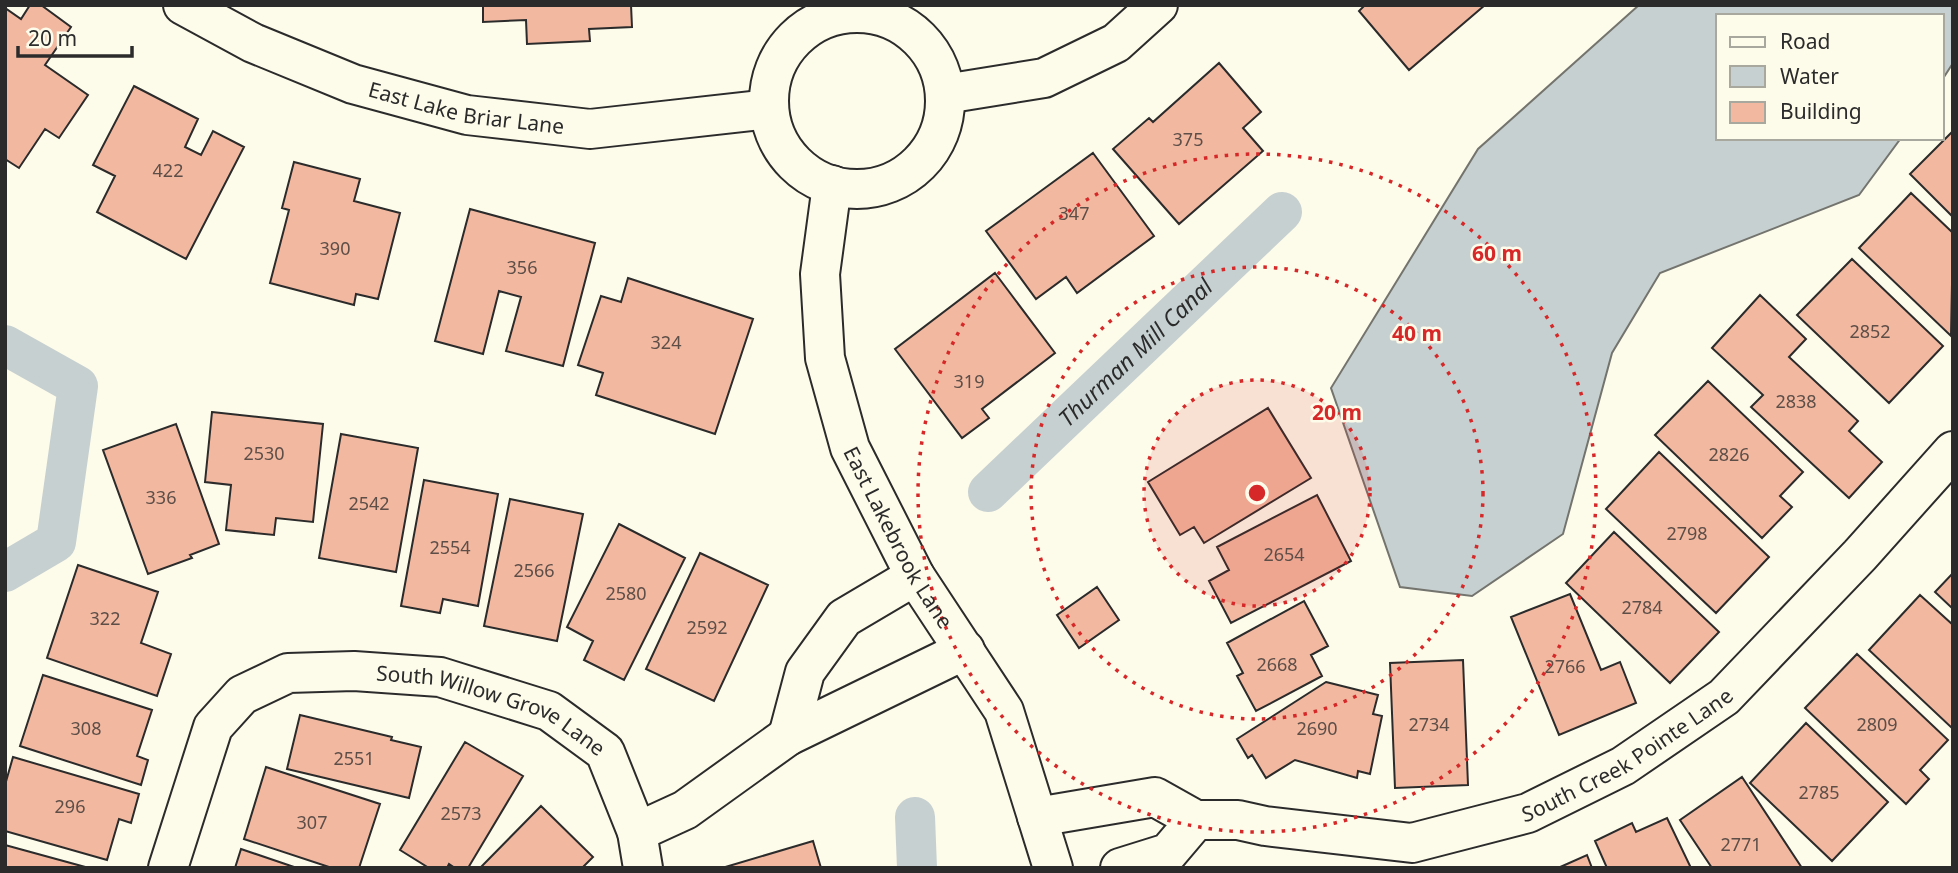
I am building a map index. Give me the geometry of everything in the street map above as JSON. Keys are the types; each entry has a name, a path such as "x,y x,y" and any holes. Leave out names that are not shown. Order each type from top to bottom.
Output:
{"street":[{"name":"East Lake Briar Lane","path":"183,5 253,43 353,85 467,116 590,129 769,109"},
{"path":"945,94 1044,78 1116,43 1158,5"},
{"path":"881,10 925,44 939,67 945,94 943,122 931,148 913,169 888,183 860,189 832,186 809,174 790,157 776,134 769,109 771,81 782,55 800,34 824,19 881,10"},
{"name":"East Lakebrook Lane","path":"832,186 820,274 825,358 849,448 915,576 1004,711 1053,868"},
{"name":"South Creek Pointe Lane","path":"1037,817 1155,797 1196,820 1238,820 1265,826 1412,843 1528,813 1623,766 1724,696 1860,555 1953,451"},
{"path":"788,736 805,672 844,618 915,576"},
{"path":"640,850 685,810 788,736 965,650"},
{"name":"South Willow Grove Lane","path":"169,868 213,727 242,695 288,673 354,671 440,677 549,711 606,752 640,850"},
{"path":"1119,868 1168,853 1196,820"}],"water":[{"path":"1639,5 1953,5 1953,63 1944,77 1944,14 1716,14 1716,140 1900,140 1859,195 1660,273 1612,353 1563,534 1472,596 1400,587 1331,388 1478,149"}],"building":[{"path":"30,5 41,5 71,27 45,65 88,95 59,138 45,129 19,168 5,159 5,8 21,19"},
{"path":"483,5 631,5 632,27 589,29 590,41 527,44 526,20 483,22"},
{"path":"1365,5 1485,5 1409,70 1359,11"},
{"path":"1219,63 1261,112 1243,128 1263,151 1179,224 1113,149 1149,118 1153,122"},
{"path":"134,86 198,119 185,147 201,155 213,131 244,147 186,259 97,212 115,176 93,165"},
{"path":"1953,131 1953,217 1910,174"},
{"path":"1093,153 1154,236 1077,293 1066,277 1036,299 986,231"},
{"path":"294,162 360,179 354,201 400,213 378,299 356,294 354,305 270,283 289,210 282,208"},
{"path":"1911,193 1953,233 1951,336 1859,248"},
{"path":"470,209 595,243 563,366 506,351 521,297 499,291 483,354 435,341"},
{"path":"1852,259 1943,346 1889,403 1797,315"},
{"path":"995,273 1055,353 982,409 989,418 962,438 895,349"},
{"path":"628,278 753,319 715,434 596,395 603,373 578,365 601,296 621,302"},
{"path":"1760,295 1806,339 1789,357 1858,421 1849,431 1882,462 1849,498 1751,407 1763,395 1712,348"},
{"path":"1708,381 1803,472 1780,496 1792,507 1762,538 1655,435"},
{"path":"1268,408 1311,478 1204,543 1194,527 1180,535 1148,482"},
{"path":"212,412 323,424 313,522 276,518 274,535 226,530 231,485 205,482"},
{"path":"176,424 219,544 190,555 192,558 148,574 103,450"},
{"path":"341,434 418,448 396,572 319,558"},
{"path":"1659,452 1769,557 1716,613 1606,509"},
{"path":"424,480 498,494 478,606 443,599 440,613 401,606"},
{"path":"1317,495 1351,561 1231,623 1209,581 1229,570 1217,547"},
{"path":"510,499 583,514 557,641 484,626"},
{"path":"619,524 685,558 624,680 584,660 593,641 567,627"},
{"path":"1614,532 1719,632 1670,683 1566,583"},
{"path":"700,553 768,585 714,701 646,669"},
{"path":"78,565 158,592 141,643 171,654 157,696 47,658"},
{"path":"1953,573 1953,609 1935,592"},
{"path":"1097,587 1119,620 1079,648 1057,615"},
{"path":"1570,594 1601,670 1620,662 1636,703 1559,735 1511,617"},
{"path":"1920,595 1953,625 1953,729 1869,650"},
{"path":"1304,601 1328,646 1311,655 1322,676 1256,711 1237,676 1243,673 1227,643"},
{"path":"1857,654 1948,740 1920,770 1929,779 1906,804 1805,708"},
{"path":"1463,660 1468,785 1395,788 1390,663"},
{"path":"43,675 152,710 137,756 148,760 141,785 20,746"},
{"path":"1326,682 1378,695 1373,714 1382,716 1370,774 1358,771 1357,778 1295,760 1266,778 1252,755 1248,758 1237,739"},
{"path":"300,715 392,737 391,740 421,747 409,798 287,769"},
{"path":"1806,723 1888,802 1832,861 1750,783"},
{"path":"465,742 523,776 468,868 455,868 449,864 447,868 429,868 400,850"},
{"path":"13,757 139,794 131,823 119,819 107,860 5,831 5,785"},
{"path":"266,767 380,804 359,868 332,868 244,839"},
{"path":"1742,777 1802,868 1712,868 1680,820"},
{"path":"541,806 593,857 582,868 480,868"},
{"path":"1667,818 1691,868 1607,868 1595,841 1632,823 1636,832"},
{"path":"813,841 821,868 722,868"},
{"path":"5,845 89,868 5,868"},
{"path":"241,849 297,868 235,868"},
{"path":"1587,855 1592,868 1558,868"}],"waterway":[{"name":"Thurman Mill Canal","path":"988,492 1282,212"},
{"path":"5,345 78,386 56,542 5,572"},
{"name":"Thurman Mill Canal","path":"915,817 917,868"}]}
